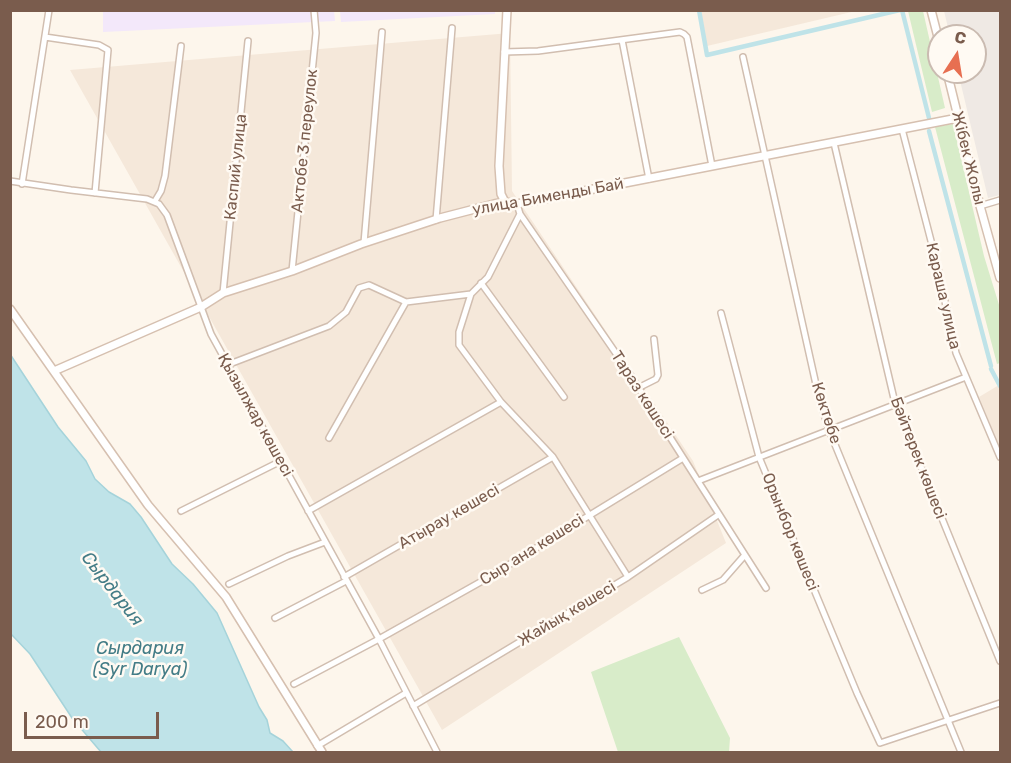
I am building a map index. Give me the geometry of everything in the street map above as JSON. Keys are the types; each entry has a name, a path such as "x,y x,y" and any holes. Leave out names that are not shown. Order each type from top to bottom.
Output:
{"street":[{"path":"22,184 49,10"},
{"name":"Актобе 3 переулок","path":"292,271 316,33 314,10"},
{"path":"505,202 501,194 499,166 507,10"},
{"path":"436,220 452,28"},
{"path":"364,243 382,32"},
{"path":"504,52 538,51 680,32 687,38 712,166"},
{"path":"45,37 99,45 108,50 95,193"},
{"path":"622,40 649,179"},
{"name":"Каспий улица","path":"223,293 248,41"},
{"path":"10,181 154,201 161,191 165,176 181,46"},
{"name":"Көктөбе","path":"742,57 819,398 829,430 961,753"},
{"name":"Жібек Жолы","path":"949,84 1000,278"},
{"name":"улица Бименды Бай","path":"54,371 201,307 223,293 436,220 505,202 517,204 958,118"},
{"name":"Караша улица","path":"902,129 937,264 956,353 1000,457"},
{"name":"Бәйтерек көшесі","path":"834,143 895,403 1000,661"},
{"path":"980,206 1000,200"},
{"name":"Қызылжар көшесі","path":"154,201 166,215 211,334 379,639 437,753"},
{"name":"Тараз көшесі","path":"517,204 519,214 638,388 766,588"},
{"path":"519,214 488,277 471,294 457,341 501,402 553,457 628,577"},
{"path":"481,283 564,397"},
{"path":"227,365 329,326 346,312 358,288 369,285 406,302 471,294"},
{"path":"329,438 406,302"},
{"path":"10,309 148,505 226,597 319,749 406,693"},
{"name":"Орынбор көшесі","path":"721,313 759,457 880,743 948,721"},
{"path":"638,388 656,379 658,375 654,339"},
{"path":"698,481 966,377"},
{"path":"308,511 501,402"},
{"name":"Атырау көшесі","path":"275,618 553,457"},
{"name":"Сыр ана көшесі","path":"294,684 484,580 683,458"},
{"path":"181,512 281,460"},
{"name":"Жайық көшесі","path":"413,706 628,577 718,515"},
{"path":"229,584 288,556 325,542"},
{"path":"702,590 723,580 744,556"},
{"path":"948,721 1000,703"}],"shaded area":[{"path":"334,10 335,21 103,32 103,11"},
{"path":"340,10 495,11 495,14 341,22"},
{"path":"860,10 707,46 701,11"},
{"path":"944,11 1000,11 1000,195 988,198 961,84 987,84 987,24 947,24"},
{"path":"510,33 512,191 693,461 726,543 442,730 70,70"},
{"path":"999,385 1000,388 1000,448 979,397"}],"green space":[{"path":"908,11 923,11 927,29 927,84 940,84 945,108 932,112"},
{"path":"953,124 984,256 1000,308 1000,363 997,364 935,127"},
{"path":"679,637 730,738 729,752 618,752 591,672"}],"water":[{"name":"Сырдария (Syr Darya)","path":"10,354 58,427 86,461 95,479 109,492 130,504 172,564 193,584 217,613 267,720 270,733 283,741 293,752 101,752 72,718 30,654 11,634"}],"waterway":[{"path":"699,10 707,55 900,10"},
{"path":"902,10 929,118"},
{"path":"929,131 991,366"},
{"path":"991,369 1000,386"}],"water label":[{"name":"Сырдария","path":"112,589"}]}
